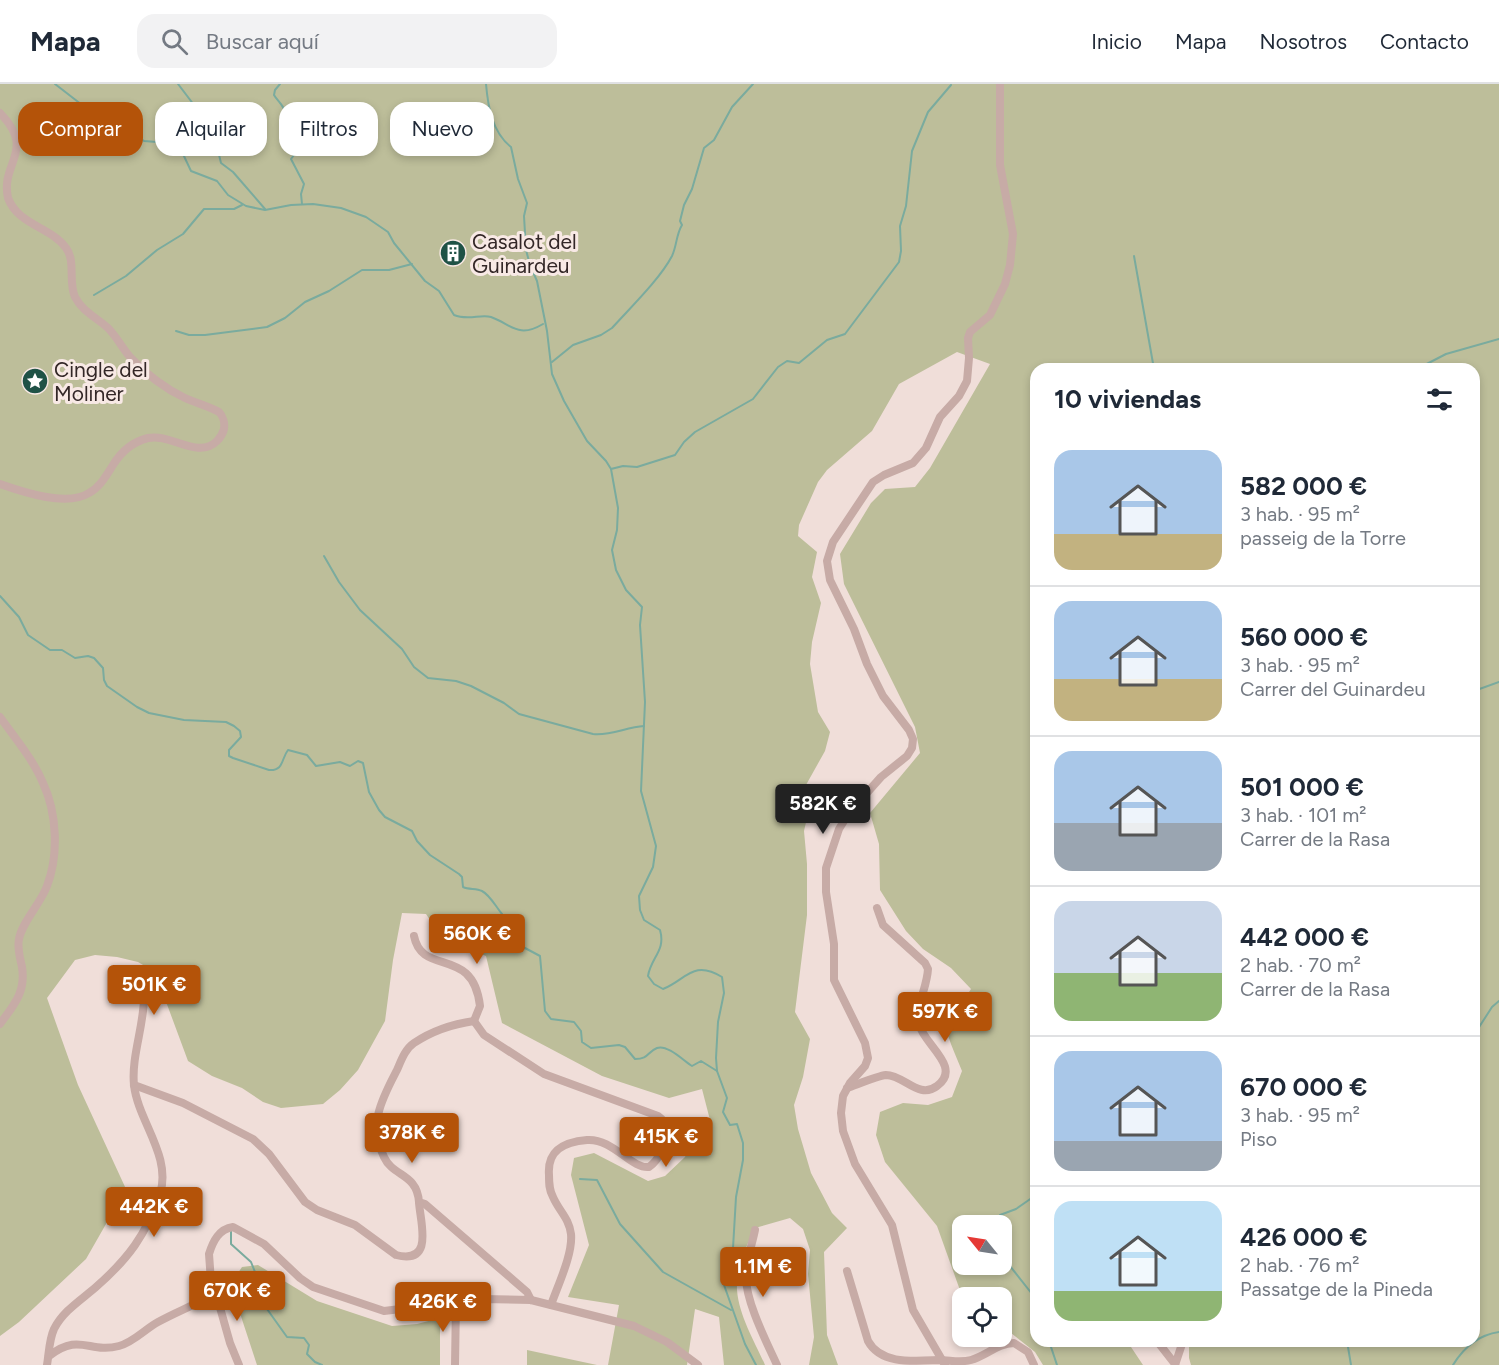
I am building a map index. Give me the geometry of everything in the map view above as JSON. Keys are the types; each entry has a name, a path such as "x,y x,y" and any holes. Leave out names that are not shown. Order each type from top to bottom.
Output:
{"street":[{"path":"943,1363 913,1310 892,1225 850,1154 843,1131 841,1113 843,1096 865,1066 868,1054 865,1043 834,980 834,944 826,892 826,868 839,829 849,813 881,777 908,756 913,740 909,730 883,696 867,664 854,629 830,580 827,561 833,542 873,482 913,463 926,448 940,417 959,396 967,381 970,332 990,315 1005,284 1013,234 1000,165 1000,84"},
{"path":"0,113 12,127 16,139 16,147 6,182 7,196 22,217 68,249 71,284 79,303 107,327 129,356 155,380 187,399 219,412 222,415 224,429 216,443 203,448 160,437 142,439 126,449 94,490 78,498 60,498 19,491 0,484"},
{"path":"0,717 44,783 55,846 53,867 46,889 19,940 23,980 20,996 0,1024"},
{"path":"847,1088 884,1075 896,1077 920,1090 928,1090 938,1085 946,1073 943,1061 926,1039 919,1023 920,1004 928,969 925,963 883,925 877,908"},
{"path":"414,936 419,949 434,960 457,966 470,976 480,1006 474,1021"},
{"path":"48,1361 53,1333 59,1321 72,1306 114,1270 132,1251 160,1195 162,1174 158,1151 140,1108 134,1084 144,994 138,987 117,982"},
{"path":"134,1084 183,1103 243,1133 269,1154 305,1202 355,1225 396,1255 412,1255 421,1246 424,1235 419,1202 413,1183 393,1168 384,1157 376,1121 378,1106 411,1046 452,1025 474,1021"},
{"path":"474,1021 484,1035 544,1074 658,1116 667,1126 668,1134 665,1142 655,1162 649,1167 642,1167 608,1144 594,1140 566,1145 551,1156 548,1167 550,1189 554,1200 566,1215 572,1236 551,1305"},
{"path":"419,1202 425,1204 526,1292 531,1300"},
{"path":"239,1365 219,1304 212,1295 211,1248 220,1233 233,1227 264,1244 300,1278 320,1290 384,1311 482,1299 531,1300 614,1319 644,1330 667,1342 698,1365"},
{"path":"755,1230 746,1277 747,1288 764,1337 777,1365"},
{"path":"847,1271 868,1341 878,1354 895,1361 956,1362 970,1360 1003,1345 1014,1343 1028,1352 1034,1365"},
{"path":"48,1361 61,1348 73,1344 111,1347 124,1344 157,1323 212,1295"},
{"path":"455,1365 456,1302"},
{"path":"1162,1347 1175,1364"},
{"path":"1175,1364 1181,1347"}],"green space":[{"path":"0,84 1499,84 1499,1365 1191,1365 1189,1358 1189,1347 1480,1347 1480,363 1030,363 1030,1347 1131,1347 1143,1365 1043,1365 1035,1352 1012,1334 1012,1287 959,1287 955,1275 1012,1275 1012,1215 952,1215 952,1268 937,1226 885,1162 876,1135 880,1112 903,1103 928,1105 952,1097 962,1071 946,1028 943,1000 962,1003 971,989 951,968 923,949 906,931 880,890 879,844 870,813 920,753 915,727 844,584 840,554 871,503 885,489 915,487 930,468 990,364 957,352 899,384 872,431 827,470 818,482 799,525 798,536 817,552 812,577 821,603 812,642 810,664 818,712 830,732 825,751 806,785 810,805 804,831 807,864 807,915 795,1012 810,1039 803,1077 794,1105 798,1129 811,1173 832,1213 847,1228 824,1252 827,1335 838,1365 809,1365 814,1337 808,1274 810,1250 803,1229 790,1218 755,1228 738,1274 738,1300 748,1329 765,1365 724,1365 719,1317 695,1309 687,1365 608,1365 619,1305 568,1297 589,1245 571,1175 574,1158 594,1153 648,1181 665,1176 685,1157 695,1134 710,1120 702,1089 669,1098 602,1076 502,1023 486,956 442,938 426,914 402,913 385,1021 358,1070 340,1090 323,1104 281,1108 263,1102 242,1088 212,1076 188,1061 155,972 138,962 117,957 95,955 75,960 47,998 78,1085 126,1189 86,1259 19,1322 0,1336"},
{"path":"258,1265 317,1301 392,1326 417,1324 440,1318 440,1365 257,1365 233,1292 234,1279 242,1267"},
{"path":"527,1350 597,1365 527,1365"}],"waterway":[{"path":"55,84 95,115 120,124 144,141 169,143 183,154 191,171 217,181 228,195 246,206 265,210 313,204 341,208 366,217 388,232 394,243 425,281 439,291 454,315 491,317 521,330 543,324"},
{"path":"178,84 213,130 221,163 233,172 265,209"},
{"path":"280,84 274,95 284,109 293,140 300,147 291,159 304,184 301,194 302,204"},
{"path":"486,84 495,127 511,147 518,179 527,203 524,216 526,250 537,281 547,331 552,374 564,401 587,441 611,469 618,508 617,530 612,550 616,570 626,590 642,607 640,625 645,702 641,791 656,846 653,867 639,896 640,910 644,920 660,930 661,937 660,949 648,976 654,984 663,989 697,971 704,970 722,977 724,993 718,1022 717,1071 727,1098 723,1112 730,1125 737,1124 743,1143 743,1160 736,1197 732,1265 724,1285 745,1344 756,1365"},
{"path":"552,362 573,345 601,335 612,328 667,265 674,252 682,225 680,221 684,205 692,189 704,148 714,140 732,107 753,84"},
{"path":"611,469 623,466 637,467 675,455 695,432 753,399 778,367 787,361 799,363 827,340 845,334 899,262 900,226 906,206 912,151 928,112 951,85"},
{"path":"94,295 126,276 157,250 183,234 204,209 234,209 242,205"},
{"path":"1134,256 1153,363"},
{"path":"176,331 189,335 205,335 267,327 285,318 305,302 329,291 362,270 389,270 412,264"},
{"path":"1429,363 1446,354 1499,339"},
{"path":"324,556 339,582 360,610 402,649 414,667 428,678 456,681 471,686 504,703 519,714 593,734 606,734 644,726"},
{"path":"0,596 19,617 28,635 50,650 62,650 75,658 88,656 94,658 103,668 107,686 137,707 149,713 184,720 226,722 234,726 240,731 241,737 229,750 229,756 233,758 269,770 280,766 288,750 307,755 316,766 340,762 350,766 358,761 363,763 369,792 385,817 412,831 417,841 430,855 462,877 463,887 482,891 493,901 502,914 496,923 505,948 509,951 525,948 540,956 545,1011 551,1019 574,1022 581,1031 582,1042 591,1048 619,1045 625,1047 635,1059 643,1058 661,1047 692,1066 701,1061 717,1071"},
{"path":"1480,689 1499,682"},
{"path":"1480,1026 1492,1007 1499,1001"},
{"path":"580,1179 597,1180 620,1224 663,1272 731,1310"},
{"path":"1000,1215 1016,1209 1030,1199"},
{"path":"231,1231 231,1244 251,1262 267,1309 287,1337 304,1338 309,1345 307,1354 322,1365"},
{"path":"1012,1269 1030,1291"},
{"path":"1480,1338 1499,1332"},
{"path":"1051,1347 1057,1365"},
{"path":"1348,1347 1351,1365"},
{"path":"1453,1365 1468,1347"}],"place":[{"name":"Casalot del Guinardeu","path":"453,253"},
{"name":"Cingle del Moliner","path":"35,381"}]}
